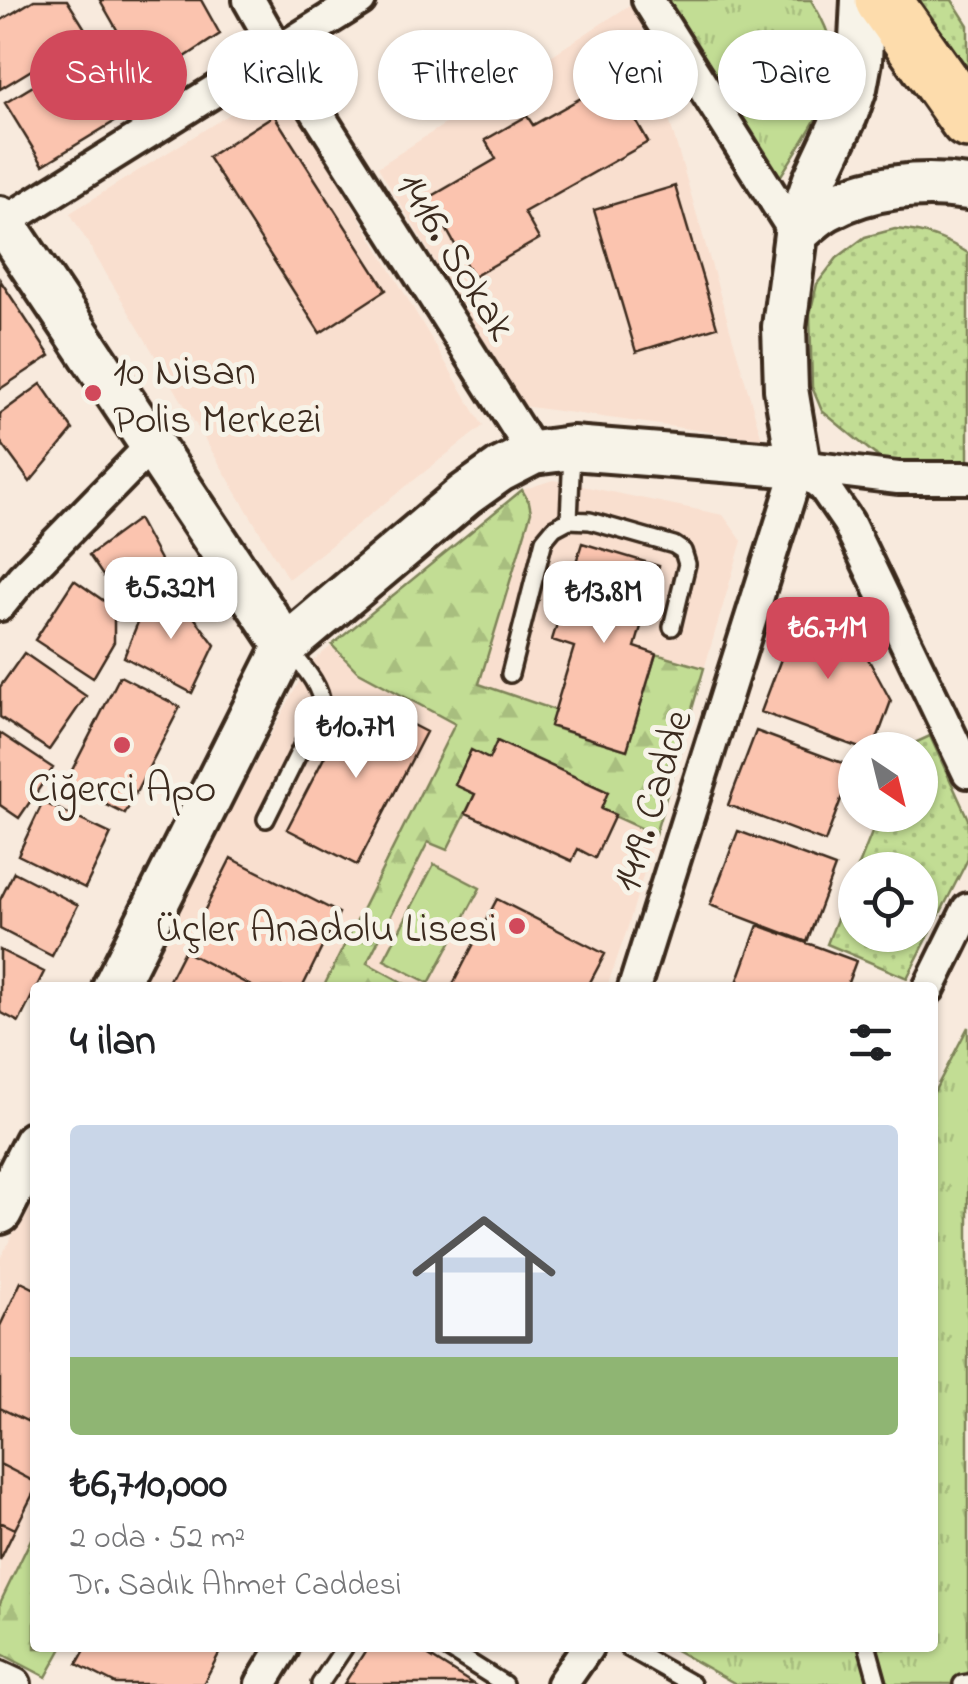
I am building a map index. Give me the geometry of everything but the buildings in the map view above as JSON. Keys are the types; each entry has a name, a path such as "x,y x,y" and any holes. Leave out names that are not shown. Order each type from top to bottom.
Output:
{"highway":[{"path":"882,0 968,120"}],"main road":[{"path":"117,982 286,646 464,495 500,470 552,450 799,466 786,389 784,327 796,234 855,88 864,0"},
{"path":"796,234 824,210 856,196 920,185 968,188"},
{"path":"1,222 286,646"},
{"path":"0,1212 30,1153"}],"street":[{"name":"1416. Sokak","path":"249,0 266,30"},
{"path":"312,30 360,0"},
{"path":"648,0 796,234"},
{"path":"1,222 207,95"},
{"name":"1416. Sokak","path":"325,120 552,450"},
{"path":"0,605 151,446"},
{"path":"799,466 898,478 968,478"},
{"path":"799,466 824,487 848,522 968,772"},
{"name":"1419. Cadde","path":"636,982 799,466"},
{"path":"932,982 968,909"},
{"path":"261,1684 281,1652"},
{"path":"562,1684 584,1652"},
{"path":"0,1677 15,1684"}],"lane":[{"path":"552,450 570,520"},
{"path":"510,674 544,540 554,528 570,520 590,521 683,551 688,564 672,627"},
{"path":"266,819 322,706 317,686 286,646"},
{"path":"320,1684 341,1652"},
{"path":"454,1652 504,1684"},
{"path":"635,1652 692,1684"},
{"path":"869,1652 878,1684"}],"shaded area":[{"path":"635,2 643,30 591,30"},
{"path":"573,42 573,120 669,120 762,439 522,406 378,167 451,120 553,120 553,55"},
{"path":"220,120 302,120 483,426 288,579 70,213"},
{"path":"553,480 723,515 742,541 609,982 402,982 366,963 363,907 326,982 142,982 308,665 522,490"},
{"path":"30,1201 30,1541 0,1603 0,1259"}],"green space":[{"path":"664,0 811,0 826,30 718,30 718,87 698,55 698,30 683,30"},
{"path":"916,0 952,0 968,25 968,74"},
{"path":"739,120 815,120 777,182"},
{"path":"895,229 933,236 968,253 968,467 924,468 883,461 822,411 812,387 810,314 817,284 837,258 865,237"},
{"path":"522,490 531,512 479,684 555,710 551,727 627,750 656,654 704,668 655,835 471,751 455,785 475,794 447,850 428,842 367,963 402,982 326,982 455,724 357,671 332,645"},
{"path":"938,753 968,819 968,859 938,918 938,852 864,852 872,832 938,832"},
{"path":"434,864 480,888 430,982 384,960"},
{"path":"838,916 838,949 827,944"},
{"path":"846,952 920,952 907,978"},
{"path":"968,1027 968,1684 736,1684 679,1652 938,1652 938,1084"},
{"path":"30,1541 30,1652 60,1652 46,1677 0,1653 0,1603"}],"place":[{"name":"10 Nisan Polis Merkezi","path":"93,393"},
{"name":"Ciğerci Apo","path":"122,745"},
{"name":"Üçler Anadolu Lisesi","path":"517,926"}]}
